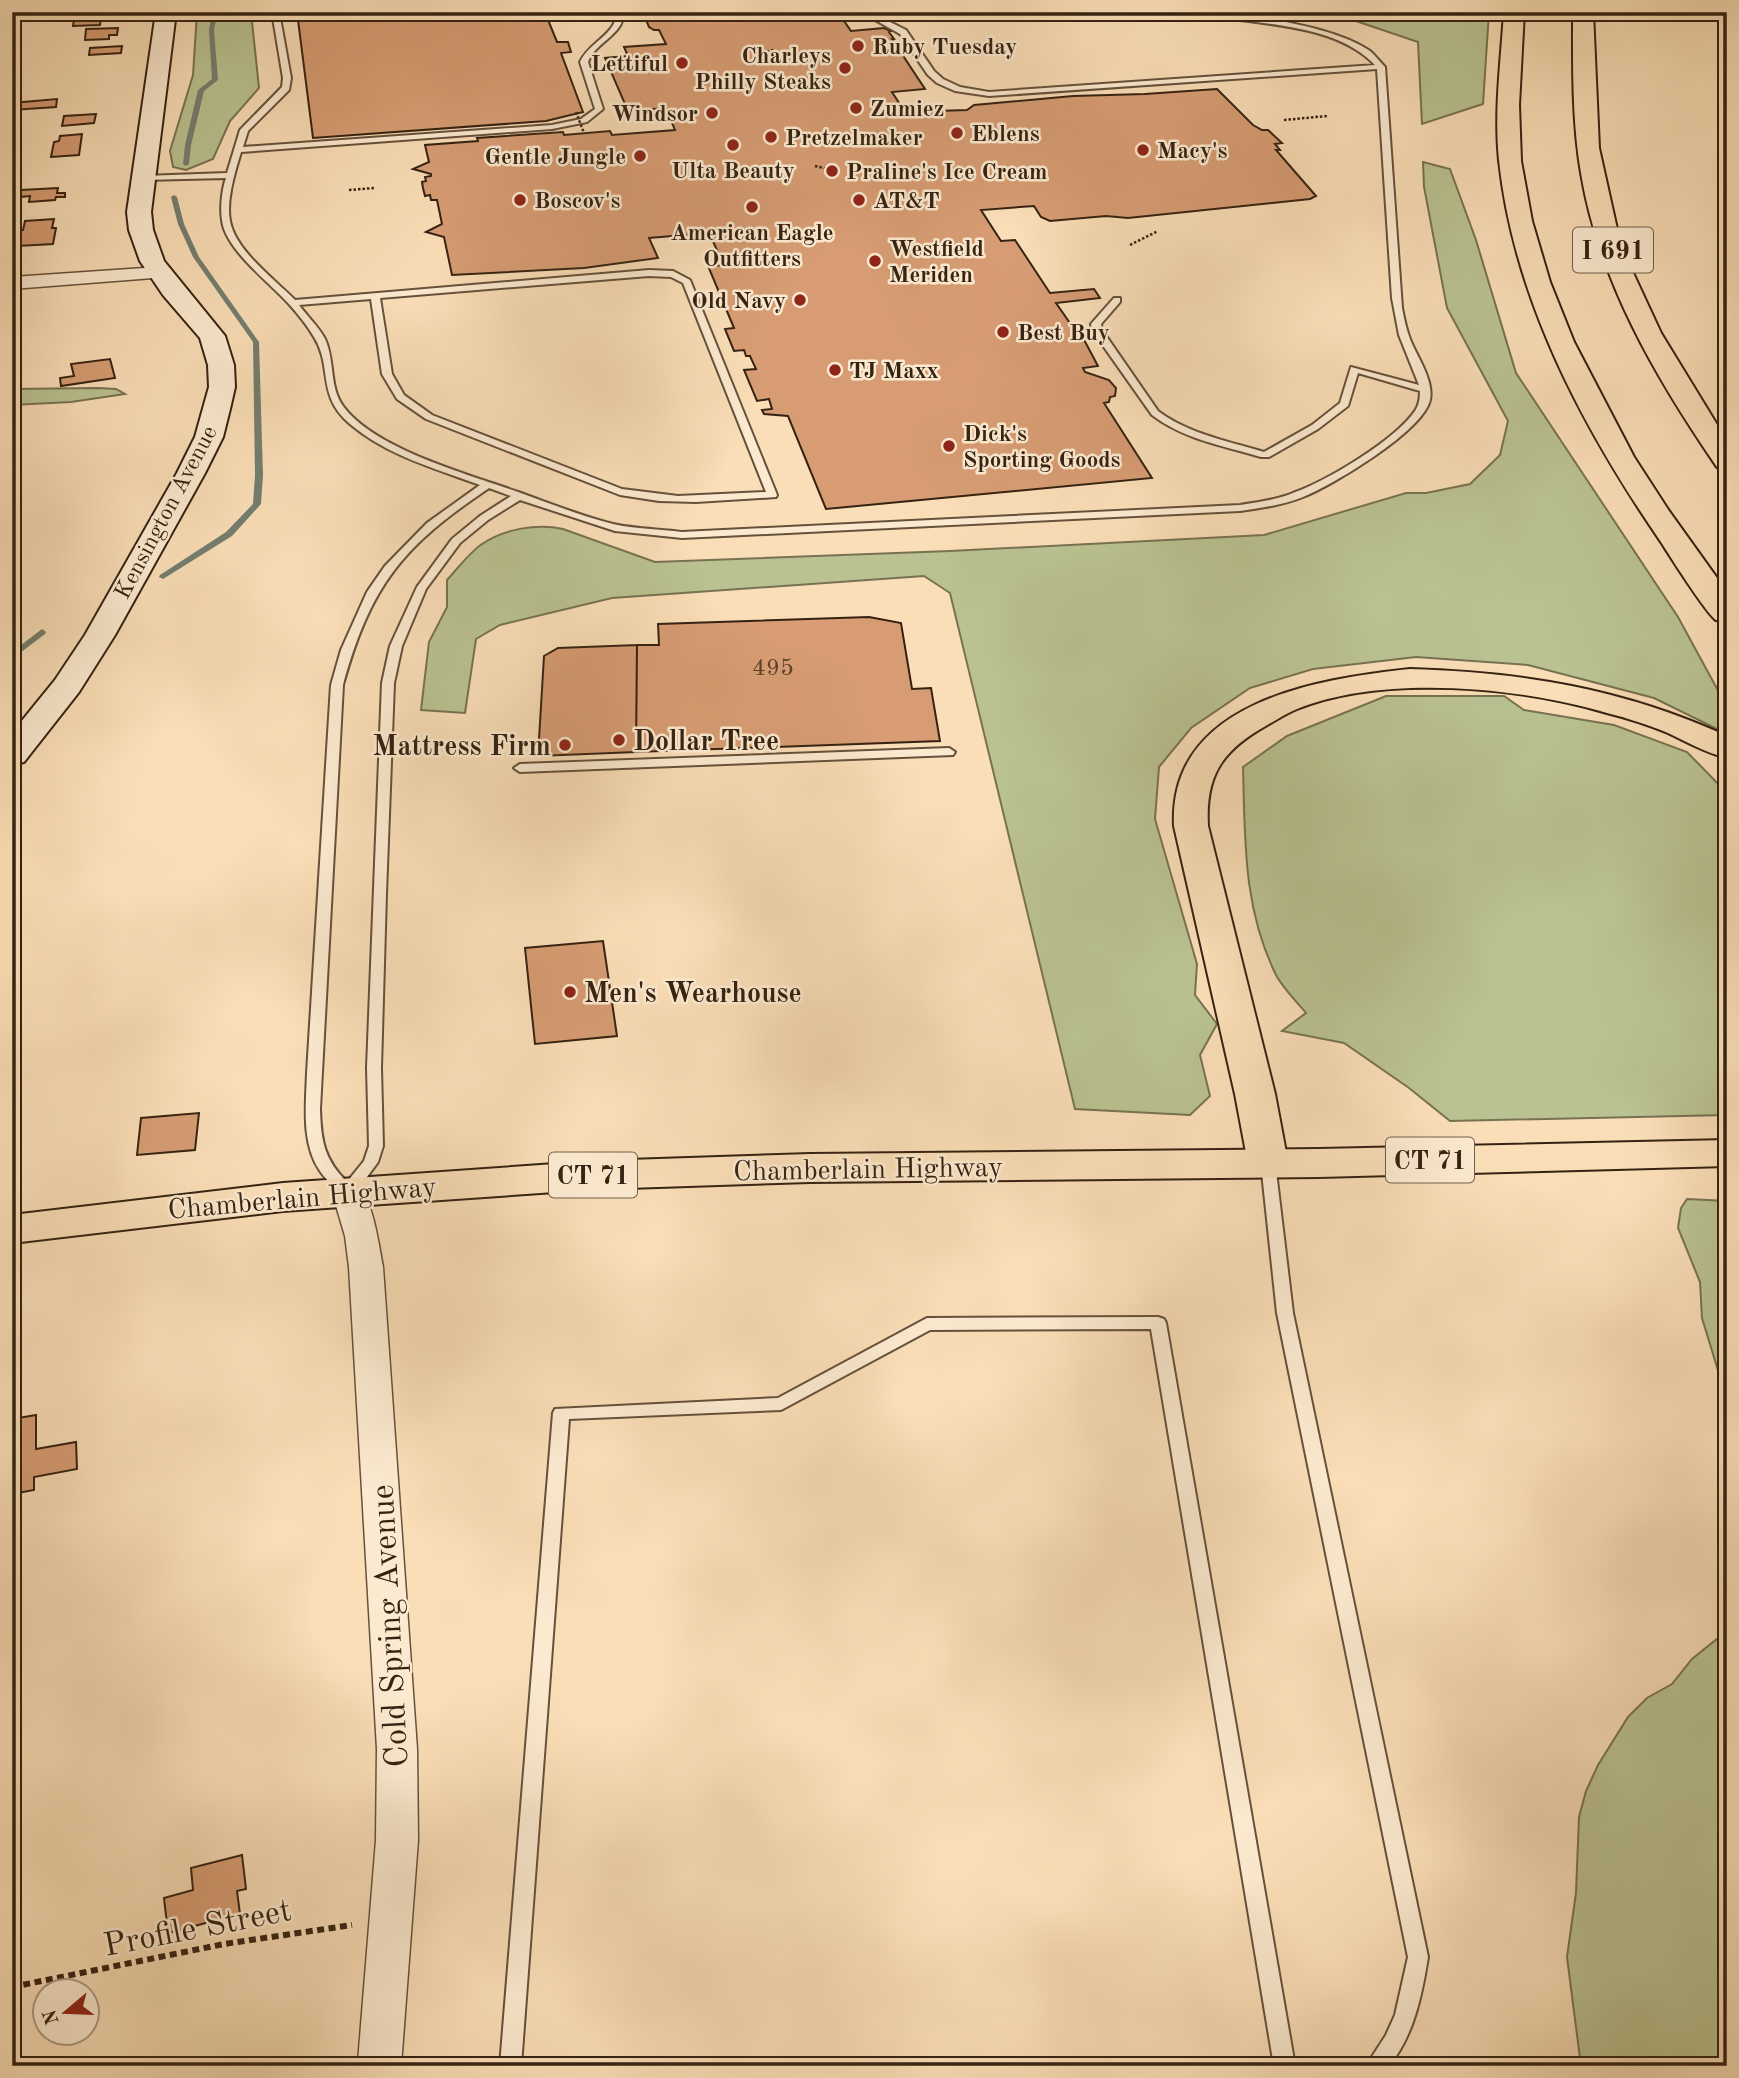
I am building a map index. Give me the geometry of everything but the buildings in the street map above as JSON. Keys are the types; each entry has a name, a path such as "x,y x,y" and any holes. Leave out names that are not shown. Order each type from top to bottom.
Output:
{"main road":[{"name":"Kensington Avenue","path":"12,755 68,685 100,635 209,437 222,387 221,365 212,336 156,267 141,230 139,212 166,12"},
{"name":"I 691","path":"1514,12 1510,154 1519,210 1536,272 1571,360 1617,451 1660,521 1727,613"},
{"name":"I 691","path":"1583,12 1587,135 1595,191 1604,225 1665,364 1727,461"},
{"path":"1268,1163 1255,1094 1191,825 1190,799 1195,777 1205,759 1219,743 1250,719 1303,696 1387,682 1449,679 1523,685 1614,704 1670,721 1727,748"},
{"name":"Chamberlain Highway","path":"12,1229 172,1209 348,1192 642,1173 1727,1153"}],"street":[{"path":"12,270 156,267"},
{"path":"12,283 156,267"},
{"name":"Cold Spring Avenue","path":"348,1192 361,1236 366,1267 397,1749 397,1840 393,1921 381,2064"}],"lane":[{"path":"275,12 287,78 286,88 281,96 250,121 229,179 226,222 231,235 253,264 293,303 320,339 337,405 352,421 396,449 488,485 615,528 682,535 1240,508 1306,493 1329,481 1418,417 1424,402 1424,389 1404,334 1396,298 1381,67 1365,49 1328,35 1192,12"},
{"path":"238,150 535,128 583,121 599,109 584,62 586,55 617,28 621,22 621,12"},
{"path":"864,12 903,32 931,73 940,81 958,89 989,94 1381,67"},
{"path":"143,183 229,179"},
{"path":"293,303 375,296 649,273 681,277 687,282 772,495 689,501 653,499 620,492 429,417 400,397 387,374 375,296"},
{"path":"1117,300 1096,324 1097,330 1155,413 1164,421 1178,427 1265,455 1315,427 1345,404 1354,369 1424,389"},
{"path":"488,485 449,509 395,558 375,585 360,614 347,646 337,685 314,1073 314,1115 318,1149 325,1167 348,1192 371,1162 376,1146 374,1068 379,894 388,683 396,646 421,589 456,541 484,518 519,496"},
{"path":"520,768 949,752"},
{"path":"1268,1163 1285,1313 1418,1957 1411,2004 1390,2050 1376,2066"},
{"path":"510,2066 561,1413 781,1404 927,1324 1158,1323 1285,2066"}],"path":[{"path":"772,49 776,57"},
{"path":"766,50 771,58"},
{"path":"576,112 584,133"},
{"path":"1284,120 1327,116"},
{"path":"814,167 835,172"},
{"path":"349,190 375,188"},
{"path":"1130,245 1157,231"},
{"name":"Profile Street","path":"12,1987 289,1932 393,1921"}],"green space":[{"path":"197,12 251,12 259,88 230,121 213,159 186,170 173,167 170,151 193,75"},
{"path":"1306,12 1489,12 1483,104 1422,124 1418,42 1350,19"},
{"path":"1423,162 1450,169 1476,240 1516,373 1678,617 1727,707 1727,734 1654,698 1528,665 1416,657 1313,669 1250,688 1191,728 1159,767 1155,819 1197,964 1195,995 1217,1024 1200,1055 1210,1096 1190,1115 1075,1109 950,593 924,576 612,598 500,625 476,639 465,713 421,710 429,642 447,607 447,580 482,544 500,534 521,529 563,529 655,562 950,551 1264,535 1406,493 1426,493 1470,484 1500,455 1508,421 1447,308 1424,187"},
{"path":"12,389 116,389 125,394 71,402 12,405"},
{"path":"1386,696 1504,696 1524,710 1614,725 1687,752 1727,793 1727,1115 1450,1121 1409,1088 1344,1043 1282,1031 1306,1013 1276,975 1257,925 1248,873 1243,767 1287,736"},
{"path":"1687,1199 1727,1201 1727,1400 1702,1318 1700,1282 1678,1228 1681,1208"},
{"path":"1727,1626 1727,2066 1581,2066 1567,1957 1576,1893 1579,1817 1586,1791 1598,1765 1628,1717 1647,1698 1672,1684 1692,1659 1718,1638"}],"waterway":[{"path":"186,164 201,90 215,80 211,38 215,12"},
{"path":"1666,13 1692,12"},
{"path":"1703,12 1727,13"},
{"path":"163,577 229,534 257,504 259,475 256,342 196,257 181,224 174,197"},
{"path":"12,656 42,632"}],"place":[{"name":"Ruby Tuesday","path":"858,46"},
{"name":"Lettiful","path":"682,63"},
{"name":"Charleys Philly Steaks","path":"845,68"},
{"name":"Zumiez","path":"856,108"},
{"name":"Windsor","path":"712,113"},
{"name":"Eblens","path":"957,133"},
{"name":"Pretzelmaker","path":"771,137"},
{"name":"Ulta Beauty","path":"733,145"},
{"name":"Macy's","path":"1143,150"},
{"name":"Gentle Jungle","path":"640,156"},
{"name":"Praline's Ice Cream","path":"832,171"},
{"name":"Boscov's","path":"520,200"},
{"name":"AT&T","path":"859,200"},
{"name":"American Eagle Outfitters","path":"752,207"},
{"name":"Westfield Meriden","path":"875,261"},
{"name":"Old Navy","path":"800,300"},
{"name":"Best Buy","path":"1003,332"},
{"name":"TJ Maxx","path":"835,370"},
{"name":"Dick's Sporting Goods","path":"949,446"},
{"name":"Dollar Tree","path":"619,740"},
{"name":"Mattress Firm","path":"565,745"},
{"name":"Men's Wearhouse","path":"570,992"}]}
